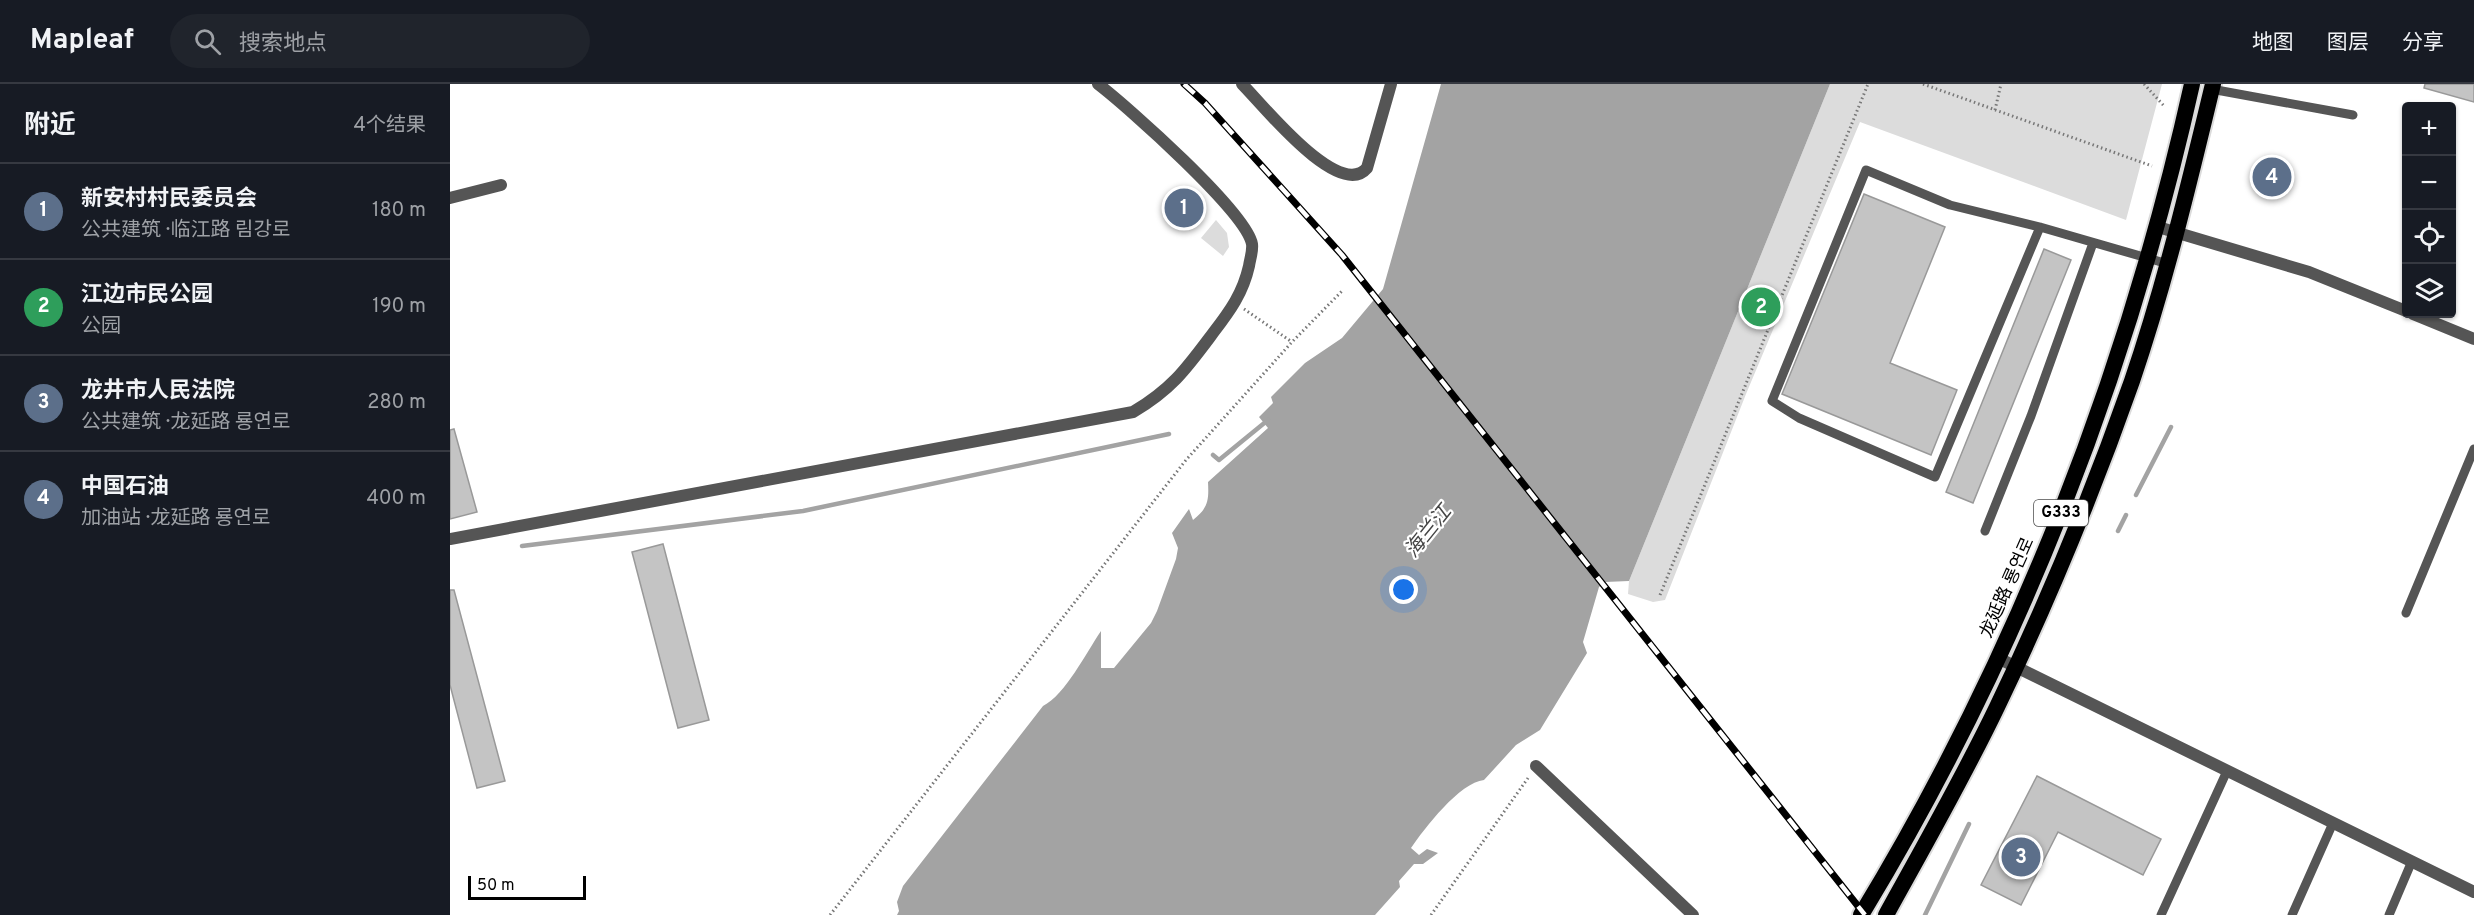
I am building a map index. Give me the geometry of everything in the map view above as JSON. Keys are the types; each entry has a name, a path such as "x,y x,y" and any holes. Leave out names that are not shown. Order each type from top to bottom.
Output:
{"highway":[{"name":"龙延路 룡연로","path":"1862,915 1925,803 1998,658 2021,611 2060,515 2122,343 2148,260 2192,84"},
{"name":"G333","path":"1886,915 1947,806 2016,667 2049,593 2116,425 2168,264 2212,87"}],"street":[{"path":"450,540 1133,412 1158,397 1181,375 1236,304 1244,286 1252,245 1248,233 1236,214 1161,139 1098,84"},
{"path":"1242,84 1316,159 1334,171 1353,176 1363,173 1367,168 1391,84"},
{"path":"450,198 501,185"},
{"path":"2158,227 2331,279 2402,309"},
{"path":"2423,318 2474,339"},
{"path":"1998,658 2474,892"},
{"path":"1536,766 1693,915"}],"lane":[{"path":"2212,87 2354,115"},
{"path":"2040,227 1935,477 1799,418 1772,401 1866,170 1950,205 2040,227 2168,264"},
{"path":"1985,531 2031,416 2093,243"},
{"path":"2406,613 2474,449"},
{"path":"2162,915 2227,771"},
{"path":"2292,915 2333,823"},
{"path":"2389,915 2412,861"}],"path":[{"path":"1660,595 1868,84"},
{"path":"1923,84 2152,166"},
{"path":"1995,110 2001,84"},
{"path":"2144,84 2165,107"},
{"path":"830,915 1186,460 1292,342 1342,291"},
{"path":"1236,304 1292,342"},
{"path":"1431,915 1536,766"}],"shaded area":[{"path":"1830,84 2162,84 2126,220 1860,122 1746,394 1665,600 1653,602 1628,594 1629,581"},
{"path":"1216,220 1227,233 1229,247 1223,256 1201,238"}],"water":[{"name":"海兰江","path":"1441,84 1830,84 1629,581 1605,582 1599,587 1583,642 1587,653 1540,730 1516,745 1484,780 1464,789 1433,819 1411,848 1419,855 1427,849 1438,853 1423,864 1414,864 1399,881 1400,887 1375,915 897,915 899,911 897,902 903,886 1043,706 1051,701 1067,683 1101,631 1101,668 1114,668 1151,623 1176,559 1178,548 1172,533 1189,509 1193,520 1202,512 1208,499 1208,482 1268,428 1259,417 1273,403 1271,397 1305,363 1342,338 1383,289"}],"building":[{"path":"2425,84 2474,84 2474,102 2424,88"},
{"path":"1864,194 1945,227 1890,363 1957,390 1931,455 1782,394"},
{"path":"2044,249 2071,260 1973,503 1946,492"},
{"path":"454,429 477,512 450,519 450,430"},
{"path":"663,544 709,720 678,728 632,552"},
{"path":"450,590 454,590 505,781 477,788 450,685"},
{"path":"2037,776 2161,839 2143,875 2058,832 2021,905 1981,885"}],"waterway":[{"path":"1213,455 1219,460 1268,420"},
{"path":"2136,495 2171,427"},
{"path":"522,546 803,511 1169,434"},
{"path":"2118,531 2126,515"},
{"path":"1925,915 1969,824"}],"railway":[{"path":"1184,84 1205,103 1342,255 1865,915"}],"place":[{"name":"中国石油","path":"2272,177"},
{"name":"新安村村民委员会","path":"1184,208"},
{"name":"江边市民公园","path":"1761,307"},
{"name":"龙井市人民法院","path":"2021,857"}]}
